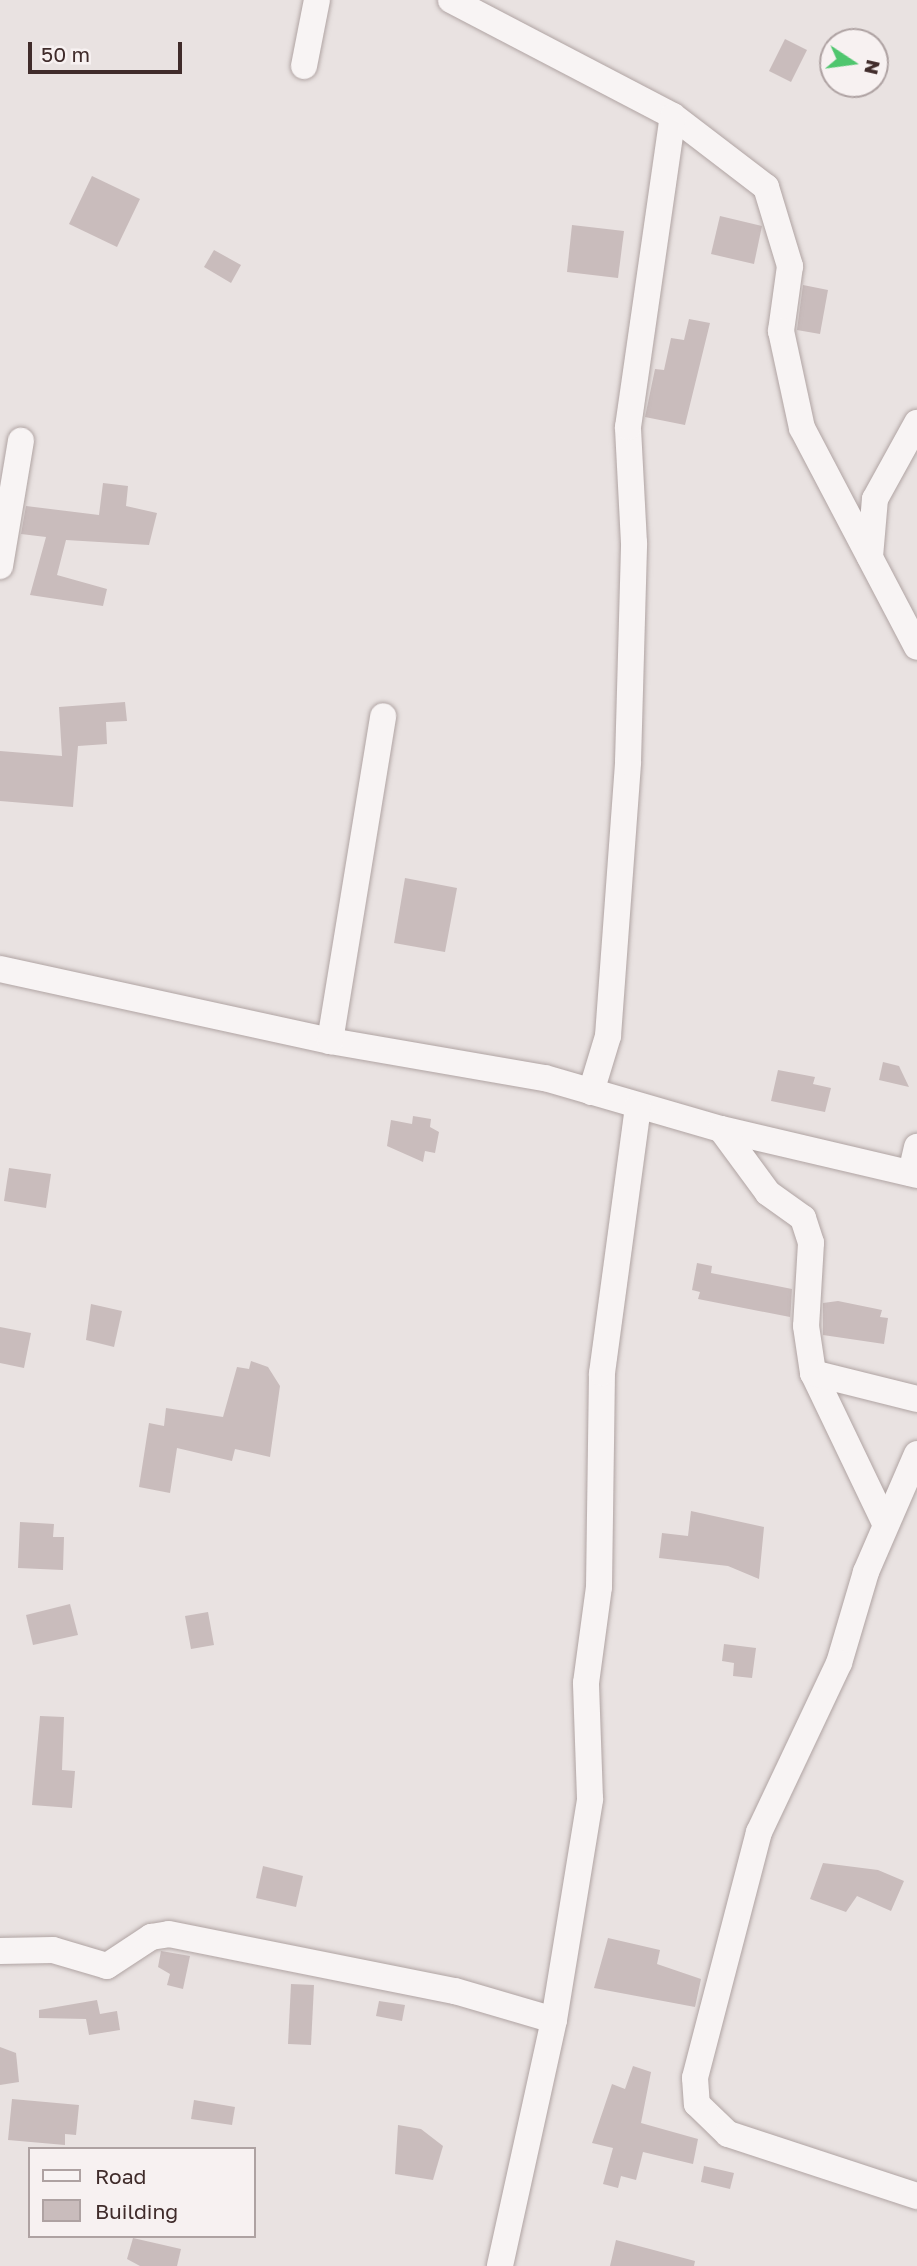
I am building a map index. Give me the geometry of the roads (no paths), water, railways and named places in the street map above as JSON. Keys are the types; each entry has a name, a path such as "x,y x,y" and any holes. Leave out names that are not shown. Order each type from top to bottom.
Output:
{"street":[{"path":"304,66 317,0"},
{"path":"451,0 673,116 766,187 780,216 790,265 781,331 802,428 917,647"},
{"path":"592,1092 608,1036 628,762 634,542 628,427 673,116"},
{"path":"870,557 875,499 917,423"},
{"path":"0,566 22,441"},
{"path":"330,1041 383,716"},
{"path":"0,969 330,1041 545,1078 721,1129 914,1174 917,1147"},
{"path":"500,2266 554,2020 590,1799 586,1683 599,1587 602,1373 638,1105"},
{"path":"721,1129 768,1193 803,1218 811,1242 806,1326 813,1373 885,1523"},
{"path":"813,1373 917,1399"},
{"path":"917,1454 885,1523 839,1663 759,1832 695,2078 697,2104 728,2134 917,2196"},
{"path":"0,1951 53,1950 107,1966 151,1937 169,1934 506,2003 554,2020"}]}
